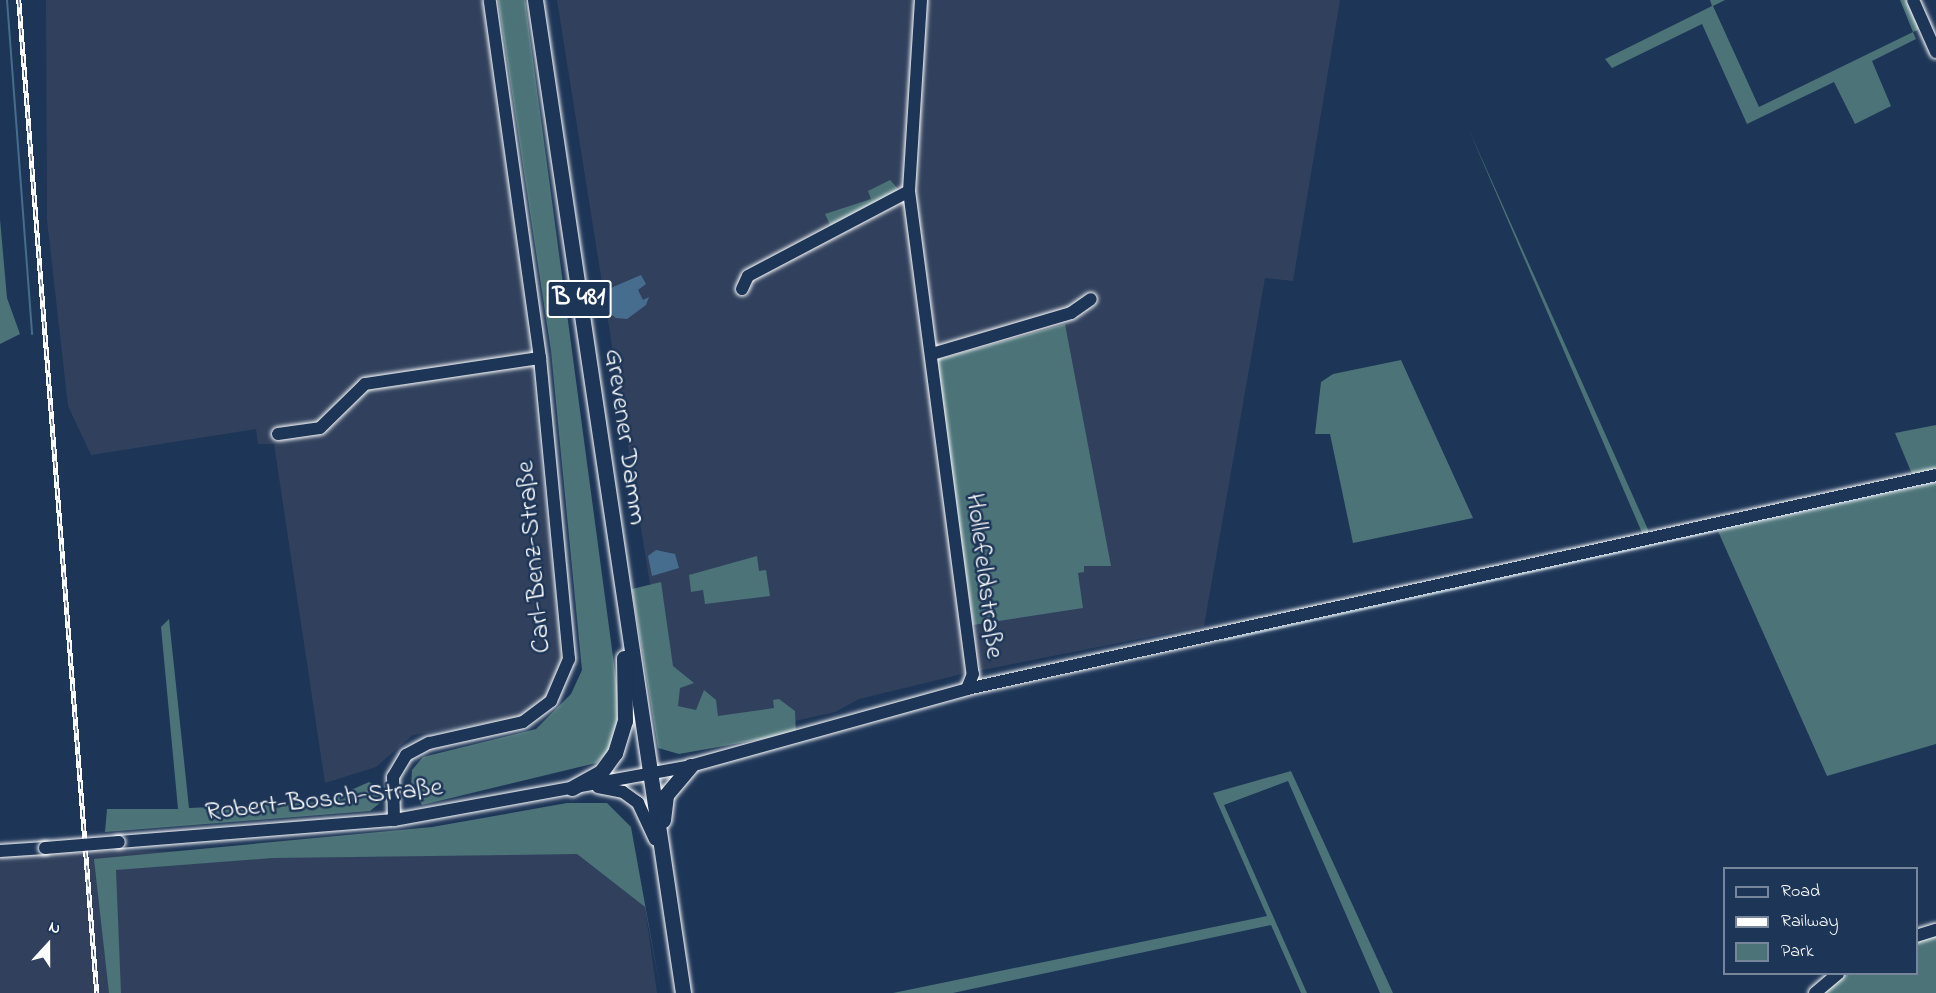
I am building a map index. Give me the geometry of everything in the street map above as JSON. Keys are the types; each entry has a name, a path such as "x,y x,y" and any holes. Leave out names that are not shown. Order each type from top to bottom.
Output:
{"main road":[{"name":"Grevener Damm","path":"535,0 650,774"},
{"path":"572,788 601,772 623,732 623,598"},
{"path":"664,868 664,804 678,777 690,766"},
{"name":"B 481","path":"650,774 683,993"}],"street":[{"name":"Carl-Benz-Straße","path":"394,820 393,777 406,755 429,743 523,722 551,701 566,674 569,659 540,358 490,0"},
{"name":"Hollefeldstraße","path":"650,774 690,766 967,689 973,674 909,191 921,0"},
{"path":"1913,0 1936,52"},
{"path":"742,289 748,276 909,191"},
{"path":"932,354 1071,313 1091,299"},
{"path":"278,434 320,428 365,384 540,358"},
{"path":"967,689 1936,475"},
{"name":"Robert-Bosch-Straße","path":"0,851 394,820 650,774"},
{"path":"572,788 611,789 631,796 648,818 664,868"},
{"path":"1918,936 1936,930"},
{"path":"1815,993 1837,975"}],"shaded area":[{"path":"46,0 482,0 526,311 562,661 544,700 517,718 413,735 376,767 325,783 274,444 258,444 256,429 91,455 68,406 47,220"},
{"path":"557,0 1340,0 1293,281 1265,278 1204,626 962,674 859,699 835,712 676,748"},
{"path":"641,275 646,284 638,290 643,300 649,297 646,305 627,319 616,318 604,309 606,290"},
{"path":"656,550 675,554 679,568 652,576 648,556"},
{"path":"97,851 577,854 645,907 657,993 0,993 0,855"}],"green space":[{"path":"498,0 525,0 622,724 613,747 596,763 422,805 411,786 412,770 423,757 536,729 571,694 582,670 551,351"},
{"path":"1710,0 1725,0 1713,6 1759,107 1913,32 1916,39 1872,61 1891,106 1855,124 1834,82 1747,124 1702,24 1612,68 1605,59 1712,6"},
{"path":"1900,0 1908,0 1922,28 1913,32"},
{"path":"1469,130 1650,534 1643,535"},
{"path":"890,180 900,191 831,227 825,214 871,199 868,191"},
{"path":"0,219 7,298 20,334 0,344"},
{"path":"1065,324 1111,566 1084,566 1084,572 1078,573 1083,608 973,625 936,360"},
{"path":"1401,360 1473,518 1353,543 1330,434 1315,434 1321,382 1333,374"},
{"path":"1936,425 1936,469 1912,474 1895,433"},
{"path":"1936,479 1936,744 1827,776 1717,529"},
{"path":"757,556 759,571 766,570 770,596 705,604 703,590 691,592 689,575"},
{"path":"661,582 673,666 694,683 680,688 678,706 696,710 704,690 716,700 718,716 774,708 773,700 779,699 795,711 796,733 679,754 658,748 632,589"},
{"path":"169,619 189,808 324,802 369,782 381,789 380,803 370,811 105,832 107,809 178,809 161,627"},
{"path":"1291,771 1393,993 1380,993 1288,781 1224,805 1307,993 1301,993 1271,925 953,993 893,993 1267,916 1213,793"},
{"path":"567,803 607,803 631,827 661,993 645,907 577,854 272,858 116,870 121,993 109,993 94,859 432,827"},
{"path":"1936,936 1936,993 1822,993 1844,975 1918,975 1918,942"}],"waterway":[{"path":"7,0 32,334"},
{"path":"1225,640 1936,482"}],"railway":[{"path":"19,0 97,993"}]}
